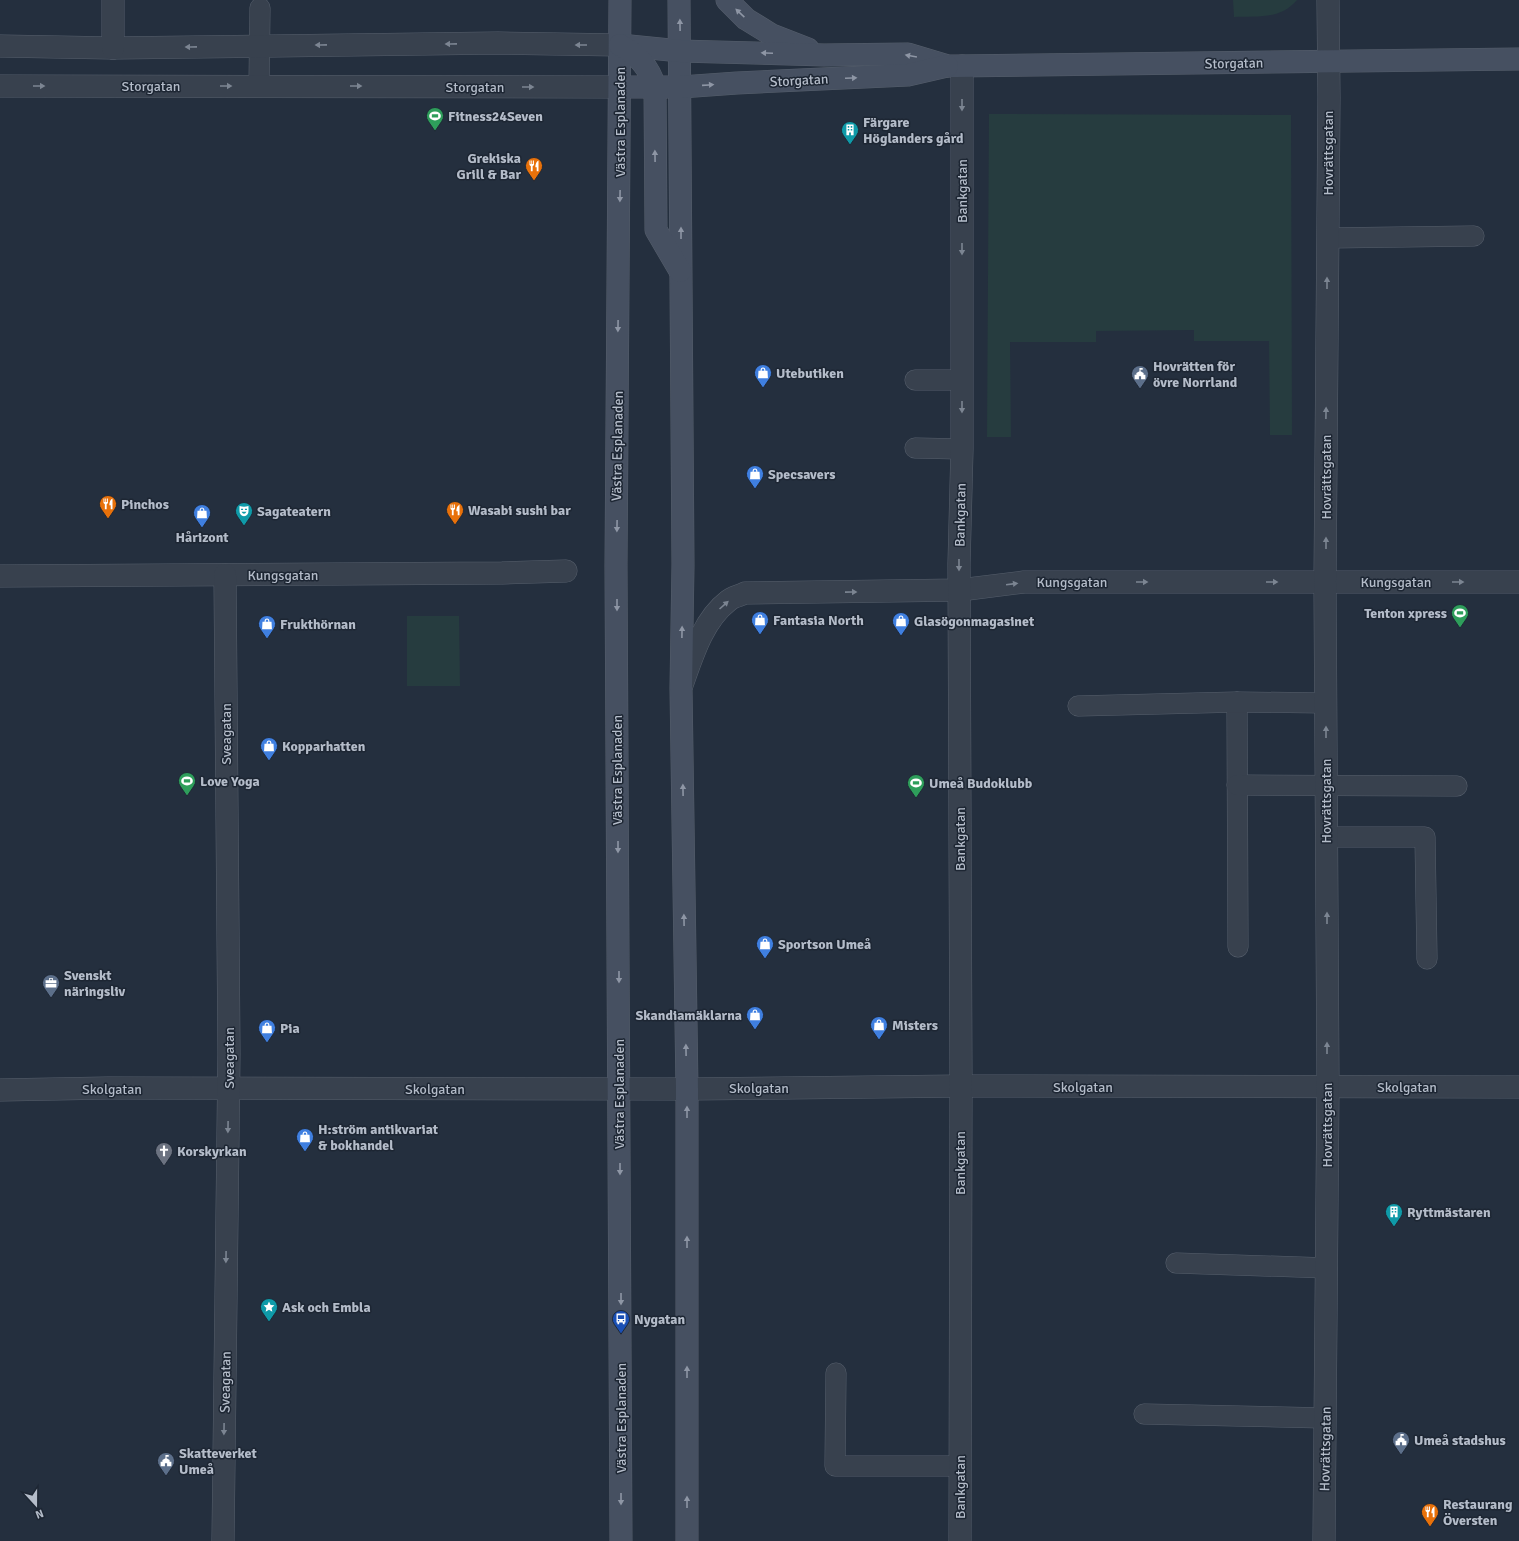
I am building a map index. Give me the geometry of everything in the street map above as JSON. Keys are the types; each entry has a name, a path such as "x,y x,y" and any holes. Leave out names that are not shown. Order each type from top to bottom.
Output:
{"main road":[{"name":"Västra Esplanaden","path":"620,0 616,566 621,1541"},
{"path":"679,0 681,87 680,272 683,565 681,688 686,1089 687,1541"},
{"name":"Storgatan","path":"727,0 746,19 772,35 824,56"},
{"name":"Storgatan","path":"620,45 680,51 824,56 908,54 955,66"},
{"path":"620,45 634,53 645,66 655,87 656,230 680,272"},
{"name":"Storgatan","path":"620,87 681,87 908,75 955,66 1519,59"}],"street":[{"path":"113,0 113,48"},
{"name":"Hovrättsgatan","path":"1324,1541 1328,1087 1325,582 1328,238 1328,0"},
{"name":"Storgatan","path":"0,46 113,48 498,43 620,45"},
{"name":"Bankgatan","path":"955,66 962,380 960,590 960,1541"},
{"name":"Storgatan","path":"0,86 620,87"},
{"name":"Kungsgatan","path":"0,576 486,573 566,571"},
{"name":"Sveagatan","path":"223,1541 229,1088 225,575"},
{"name":"Kungsgatan","path":"681,688 697,644 715,613 728,600 745,593 960,590 1024,582 1519,582"},
{"name":"Skolgatan","path":"0,1090 229,1088 254,1090 686,1089 961,1086 1519,1087"}],"lane":[{"path":"259,86 260,8"},
{"path":"1328,238 1474,236"},
{"path":"915,380 962,380"},
{"path":"915,448 962,449"},
{"path":"1078,706 1237,702 1326,703"},
{"path":"1237,702 1238,947"},
{"path":"1237,785 1457,786"},
{"path":"1326,837 1425,837 1427,959"},
{"path":"1176,1264 1326,1268"},
{"path":"836,1373 835,1466 960,1466"},
{"path":"1144,1414 1325,1418"}],"green space":[{"path":"1233,0 1297,0 1283,11 1276,14 1268,16 1234,17"},
{"path":"989,114 1291,115 1292,435 1270,435 1269,341 1194,341 1194,330 1096,331 1096,342 1010,342 1011,437 987,437"},
{"path":"407,616 459,616 460,686 407,686"}],"place":[{"name":"Fitness24Seven","path":"435,131"},
{"name":"Färgare Höglanders gård","path":"850,145"},
{"name":"Grekiska Grill & Bar","path":"534,181"},
{"name":"Utebutiken","path":"763,388"},
{"name":"Hovrätten för övre Norrland","path":"1140,389"},
{"name":"Specsavers","path":"755,489"},
{"name":"Pinchos","path":"108,519"},
{"name":"Wasabi sushi bar","path":"455,525"},
{"name":"Sagateatern","path":"244,526"},
{"name":"Hårizont","path":"202,528"},
{"name":"Tenton xpress","path":"1460,628"},
{"name":"Fantasia North","path":"760,635"},
{"name":"Glasögonmagasinet","path":"901,636"},
{"name":"Frukthörnan","path":"267,639"},
{"name":"Kopparhatten","path":"269,761"},
{"name":"Love Yoga","path":"187,796"},
{"name":"Umeå Budoklubb","path":"916,798"},
{"name":"Sportson Umeå","path":"765,959"},
{"name":"Svenskt näringsliv","path":"51,998"},
{"name":"Skandiamäklarna","path":"755,1030"},
{"name":"Misters","path":"879,1040"},
{"name":"Pia","path":"267,1043"},
{"name":"H:ström antikvariat & bokhandel","path":"305,1152"},
{"name":"Korskyrkan","path":"164,1166"},
{"name":"Ryttmästaren","path":"1394,1227"},
{"name":"Ask och Embla","path":"269,1322"},
{"name":"Nygatan","path":"621,1334"},
{"name":"Umeå stadshus","path":"1401,1455"},
{"name":"Skatteverket Umeå","path":"166,1476"},
{"name":"Restaurang Översten","path":"1430,1527"}]}
